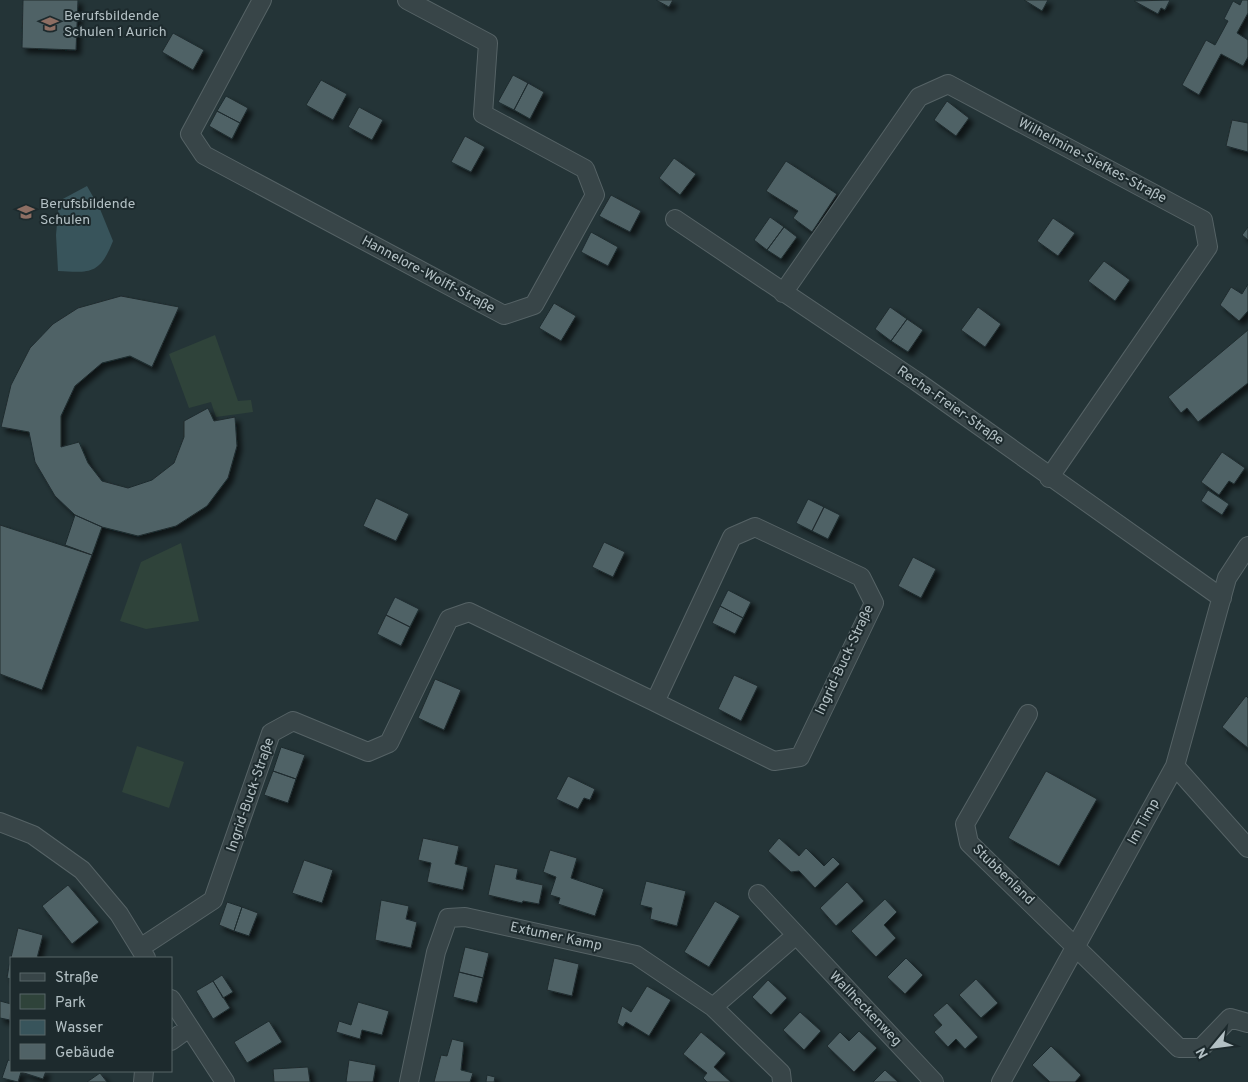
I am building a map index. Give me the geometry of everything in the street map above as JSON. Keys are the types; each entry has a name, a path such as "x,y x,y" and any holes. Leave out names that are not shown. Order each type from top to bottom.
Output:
{"street":[{"name":"Hannelore-Wolff-Straße","path":"262,0 190,134 204,155 504,315 534,305 596,195 585,169 483,114 488,43 407,0"},
{"name":"Wilhelmine-Siefkes-Straße","path":"783,293 919,97 948,84 1203,220 1208,247 1050,478"},
{"name":"Recha-Freier-Straße","path":"675,219 916,381 1050,478 1222,598"},
{"name":"Ingrid-Buck-Straße","path":"143,953 213,900 271,733 293,721 368,752 390,743 449,620 469,612 774,760 800,757 874,603 861,577 755,527 732,537 655,702"},
{"name":"Im Timp","path":"1001,1082 1175,766 1227,578 1248,546"},
{"name":"Stubbenland","path":"1028,714 965,824 969,843 1179,1048 1201,1048 1230,1018 1248,1022"},
{"path":"1175,766 1248,848"},
{"path":"0,822 33,835 82,870 119,914 143,953"},
{"name":"Wallheckenweg","path":"758,894 795,936 934,1082"},
{"name":"Extumer Kamp","path":"409,1082 436,952 448,918 465,917 636,955 713,1007 781,1073 782,1082"},
{"path":"713,1007 795,936"},
{"path":"172,1001 225,1082"},
{"path":"172,1040 189,1028"}],"green space":[{"path":"215,335 238,401 251,400 253,412 216,417 211,402 189,408 169,354"},
{"path":"181,543 199,621 146,629 120,621 141,562"},
{"path":"137,746 184,762 169,808 122,792"}],"water":[{"path":"87,186 100,209 113,241 99,266 79,272 58,271 56,235 59,201"}],"building":[{"name":"Berufsbildende Schulen 1 Aurich","path":"23,0 78,0 76,50 22,48"},
{"path":"656,0 673,0 669,7"},
{"path":"1024,0 1048,0 1042,11"},
{"path":"1170,0 1165,10 1161,8 1158,14 1134,1"},
{"path":"1242,0 1248,0 1248,13 1237,33 1248,40 1248,57 1243,66 1221,54 1199,95 1182,85 1206,40 1215,45 1228,21 1224,19 1233,1 1240,5"},
{"path":"173,33 204,50 193,70 162,52"},
{"path":"513,75 528,83 514,110 498,102"},
{"path":"321,80 347,94 333,120 306,105"},
{"path":"528,83 544,92 530,119 514,110"},
{"path":"226,96 248,108 240,123 217,111"},
{"path":"947,101 969,118 956,136 934,120"},
{"path":"359,107 383,120 372,140 348,127"},
{"path":"217,111 240,123 232,139 209,126"},
{"path":"1232,120 1248,123 1248,152 1226,146"},
{"path":"465,136 485,147 471,172 451,162"},
{"path":"674,158 696,174 680,195 659,178"},
{"path":"786,161 837,194 812,232 793,218 798,211 766,191"},
{"path":"611,195 641,211 630,232 599,216"},
{"path":"770,217 784,227 767,250 754,240"},
{"path":"1053,218 1075,233 1058,256 1037,241"},
{"path":"784,227 797,237 781,259 767,250"},
{"path":"1248,227 1248,240 1242,235"},
{"path":"591,232 618,247 608,266 581,252"},
{"path":"1104,261 1130,280 1115,301 1088,281"},
{"path":"1248,284 1248,311 1239,321 1220,305 1231,287 1242,294"},
{"path":"121,296 179,307 152,367 130,356 102,363 75,386 61,416 61,447 79,442 88,463 102,481 128,488 152,480 174,463 184,437 184,421 208,408 214,421 235,417 237,446 228,478 207,506 176,526 138,536 102,527 75,515 55,496 35,462 29,432 1,427 11,385 30,348 53,324 78,308"},
{"path":"554,303 576,316 561,341 539,328"},
{"path":"890,307 907,319 891,341 875,329"},
{"path":"978,307 1001,324 985,347 961,330"},
{"path":"907,319 923,330 908,352 891,341"},
{"path":"1248,330 1248,383 1198,422 1187,408 1181,413 1168,397"},
{"path":"1222,452 1245,468 1234,484 1229,481 1219,495 1201,482"},
{"path":"1208,490 1229,504 1222,515 1201,501"},
{"path":"376,498 409,514 396,541 363,526"},
{"path":"808,499 824,507 812,531 796,523"},
{"path":"824,507 840,515 828,539 812,531"},
{"path":"75,515 102,527 92,555 65,545"},
{"path":"0,525 92,555 42,690 0,674"},
{"path":"604,542 625,552 613,577 592,567"},
{"path":"913,557 936,569 921,598 898,586"},
{"path":"728,590 751,602 743,618 720,606"},
{"path":"395,597 419,609 410,627 386,615"},
{"path":"720,606 743,618 735,634 712,623"},
{"path":"386,615 410,627 401,646 377,634"},
{"path":"734,675 758,686 741,721 718,709"},
{"path":"435,679 461,690 444,730 418,718"},
{"path":"1246,696 1248,698 1248,748 1222,727"},
{"path":"281,747 305,755 296,779 273,771"},
{"path":"273,771 296,779 288,803 264,795"},
{"path":"1046,771 1097,799 1059,866 1008,838"},
{"path":"568,776 595,789 590,800 584,798 578,809 556,799"},
{"path":"423,838 459,846 455,864 468,867 463,890 427,882 431,863 418,860"},
{"path":"779,838 799,856 806,848 824,866 833,857 840,864 815,888 799,871 791,872 768,851"},
{"path":"550,850 577,858 571,878 604,889 595,916 558,904 560,898 550,895 556,877 543,872"},
{"path":"304,860 333,870 322,903 292,893"},
{"path":"495,864 518,869 516,879 543,885 539,904 523,901 522,903 488,895"},
{"path":"646,881 686,891 677,926 650,919 652,908 640,905"},
{"path":"847,882 864,901 836,926 820,908"},
{"path":"68,885 99,922 72,944 42,906"},
{"path":"885,899 897,912 884,925 896,938 876,957 851,931"},
{"path":"381,900 409,906 406,919 417,922 411,948 375,940"},
{"path":"715,901 740,916 709,967 684,952"},
{"path":"227,902 242,907 234,931 219,925"},
{"path":"242,907 258,913 249,936 234,931"},
{"path":"18,928 43,935 37,957 11,957"},
{"path":"465,947 489,953 483,978 459,972"},
{"path":"554,958 579,964 572,996 547,990"},
{"path":"906,958 923,975 905,994 887,977"},
{"path":"10,962 10,979 7,978"},
{"path":"459,972 483,978 477,1003 453,997"},
{"path":"222,975 233,992 223,998 213,981"},
{"path":"976,979 998,1003 981,1018 959,995"},
{"path":"768,980 787,998 771,1015 752,997"},
{"path":"213,981 230,1008 213,1019 196,991"},
{"path":"647,986 671,1000 649,1036 626,1022 623,1027 617,1023 622,1006 631,1012"},
{"path":"0,1001 10,1004 10,1020 0,1018"},
{"path":"358,1002 389,1011 382,1035 362,1030 360,1039 336,1032 339,1021 351,1025"},
{"path":"947,1003 978,1037 965,1049 956,1039 948,1047 934,1032 942,1025 933,1015"},
{"path":"800,1012 821,1031 804,1050 783,1030"},
{"path":"269,1021 282,1042 247,1063 234,1042"},
{"path":"859,1031 877,1048 854,1072 827,1046 840,1032 849,1041"},
{"path":"701,1032 726,1053 714,1067 731,1082 707,1082 703,1078 707,1073 683,1054"},
{"path":"452,1039 464,1042 461,1070 473,1073 470,1082 434,1082 441,1055 447,1056"},
{"path":"1051,1046 1081,1075 1075,1082 1050,1082 1032,1065"},
{"path":"8,1060 10,1061 10,1072 21,1072 18,1082 2,1078"},
{"path":"349,1060 376,1065 373,1082 346,1082"},
{"path":"308,1067 310,1082 274,1082 273,1069"},
{"path":"885,1070 898,1082 873,1082"},
{"path":"21,1072 46,1072 43,1079"},
{"path":"100,1073 107,1082 87,1082"},
{"path":"487,1075 495,1077 494,1082 486,1082"}],"place":[{"name":"Berufsbildende Schulen 1 Aurich","path":"50,24"},
{"name":"Berufsbildende Schulen","path":"26,212"}]}
